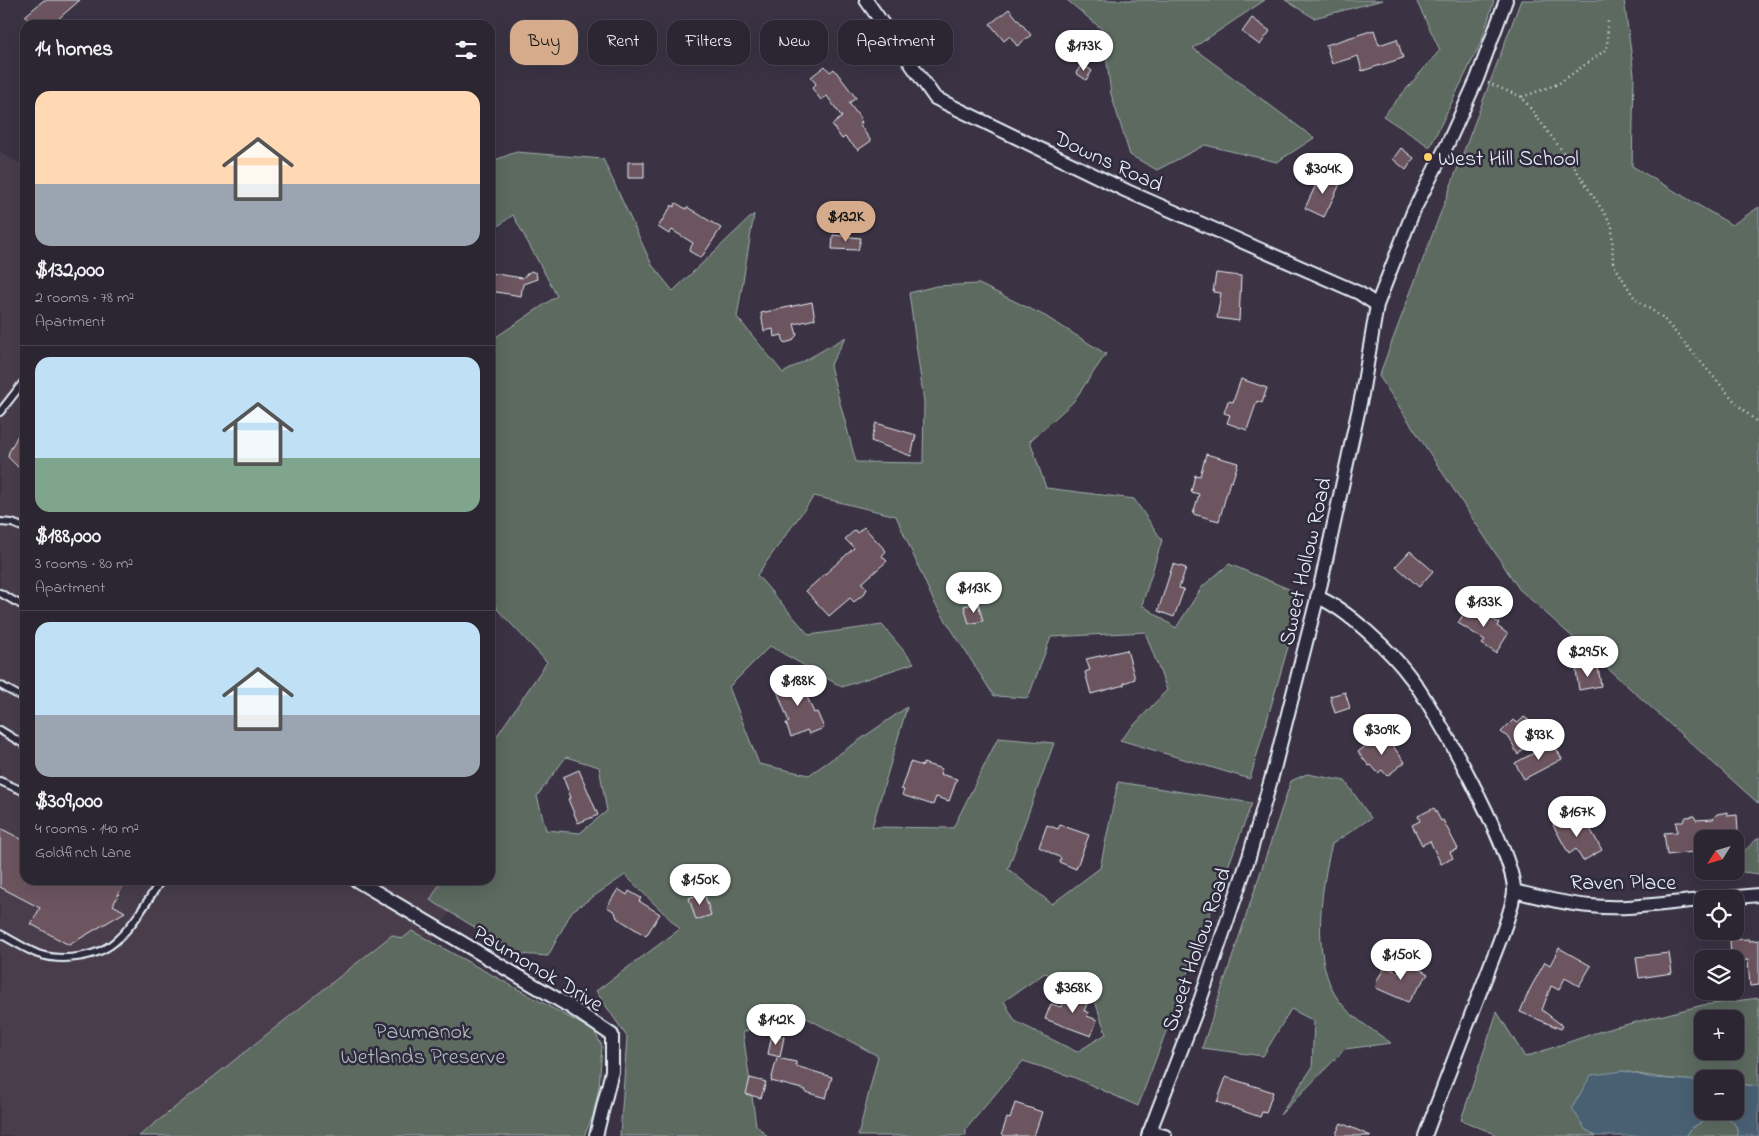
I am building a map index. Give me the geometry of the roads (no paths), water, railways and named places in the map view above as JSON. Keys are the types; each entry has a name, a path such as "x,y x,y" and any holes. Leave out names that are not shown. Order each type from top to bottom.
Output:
{"street":[{"name":"Downs Road","path":"866,0 935,98 1127,191 1359,293 1377,305"},
{"name":"Sweet Hollow Road","path":"1148,1134 1200,1001 1249,857 1318,598 1362,394 1377,305 1413,212 1448,143 1477,79 1506,0"},
{"path":"1318,598 1332,602 1374,639 1411,678 1435,716 1491,823 1506,858 1514,891 1502,936 1425,1136"},
{"name":"Paumonok Drive","path":"364,885 569,1006 612,1035 612,1071 596,1136"},
{"name":"Raven Place","path":"1514,891 1592,906 1642,905 1694,901"},
{"path":"1744,896 1759,895"},
{"path":"1148,1134 1164,1136"}],"lane":[{"path":"0,412 20,386"},
{"path":"0,522 20,526"},
{"path":"0,592 20,604"},
{"path":"0,685 20,696"},
{"path":"0,730 20,742"},
{"path":"0,781 20,790"},
{"path":"0,934 38,954 62,958 86,956 106,948 117,940 157,885"}],"water":[{"path":"1624,1071 1652,1078 1694,1081 1694,1120 1704,1120 1692,1128 1686,1136 1596,1136 1585,1129 1572,1108 1591,1075"},
{"path":"1744,1085 1759,1086 1759,1136 1738,1136 1732,1120 1744,1120"}],"place":[{"name":"West Hill School","path":"1428,157"}],"park label":[{"name":"Paumanok Wetlands Preserve","path":"423,1042"}]}
